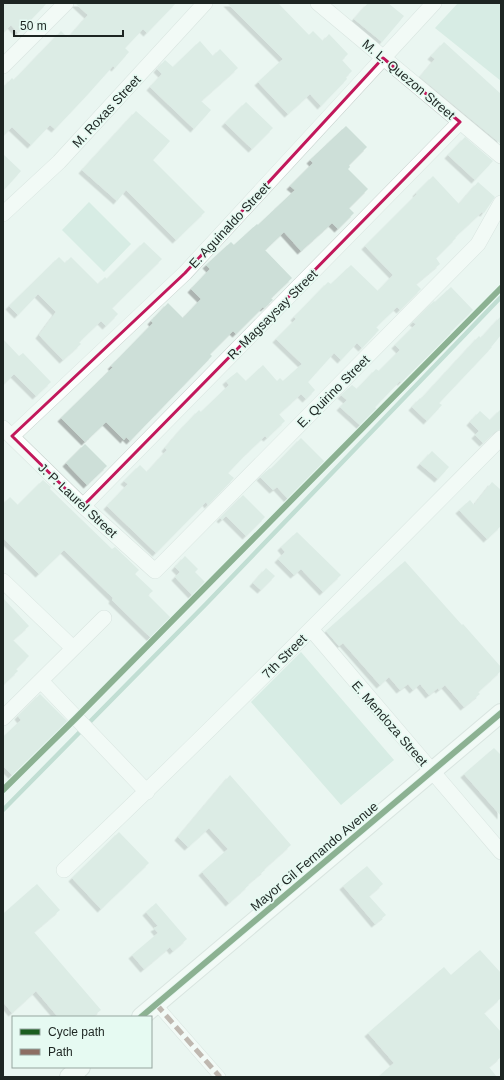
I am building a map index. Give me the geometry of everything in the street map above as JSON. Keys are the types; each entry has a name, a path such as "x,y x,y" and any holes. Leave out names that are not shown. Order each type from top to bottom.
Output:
{"street":[{"path":"3,66 66,3"},
{"name":"M. Roxas Street","path":"3,214 59,162 205,3"},
{"name":"M. L. Quezon Street","path":"318,3 501,156"},
{"name":"E. Aguinaldo Street","path":"8,432 185,272 434,3"},
{"name":"R. Magsaysay Street","path":"83,506 460,122"},
{"name":"E. Quirino Street","path":"155,571 478,244 501,203"},
{"name":"J. P. Laurel Street","path":"8,432 83,506 155,571"},
{"name":"7th Street","path":"64,870 147,792 311,630 501,438"},
{"path":"3,581 73,648"},
{"path":"3,718 104,618"},
{"name":"E. Mendoza Street","path":"311,630 501,852"},
{"path":"41,681 147,792"},
{"name":"Mayor Gil Fernando Avenue","path":"141,1016 501,713"},
{"path":"156,1004 220,1077"},
{"path":"69,1077 80,1068"}],"highlighted area":[{"path":"383,58 460,122 83,506 12,436 185,273"}],"green space":[{"path":"458,3 501,3 501,81 435,28"},
{"path":"89,202 131,244 104,272 62,230"},
{"path":"301,652 394,760 341,805 251,702"}],"building":[{"path":"3,3 47,3 18,33 11,25 3,33"},
{"path":"75,3 176,3 147,33 143,29 125,48 129,52 115,68 113,66 55,129 50,125 31,145 12,127 3,136 3,88 12,78 14,80 61,31 68,38 88,15"},
{"path":"227,3 278,3 309,35 313,31 323,41 329,34 348,54 342,60 352,71 346,77 347,79 321,106 310,94 288,114 258,82 283,59"},
{"path":"368,3 388,3 404,16 382,42 354,19"},
{"path":"200,41 213,56 220,49 238,68 201,101 211,110 194,129 150,87 162,74 157,69 165,60 173,67"},
{"path":"444,42 501,94 501,144 420,77 435,59 431,56"},
{"path":"246,102 273,128 252,149 225,123"},
{"path":"136,111 170,141 153,160 205,212 176,240 126,190 117,201 82,170"},
{"path":"346,126 367,147 349,165 350,167 348,169 368,189 349,208 354,213 338,229 332,223 301,251 284,232 265,250 292,278 271,298 273,300 264,308 263,307 236,334 233,331 210,354 212,356 130,441 126,437 124,440 106,422 85,442 61,418 113,367 111,366 153,323 151,321 168,303 183,318 201,299 191,289 210,269 206,265 231,242 234,245 257,224 258,225 295,190 290,186 313,163 310,160"},
{"path":"465,137 493,161 475,180 448,155"},
{"path":"3,154 21,171 3,191"},
{"path":"433,176 459,204 478,182 495,197 484,213 482,212 455,237 456,238 436,258 440,264 416,284 421,289 400,310 397,307 376,327 379,330 362,348 357,343 341,360 334,353 308,382 315,390 306,399 301,394 279,414 285,421 267,438 265,436 247,453 228,473 234,478 208,505 206,502 156,553 107,506 128,484 124,481 140,465 147,472 167,450 165,448 182,428 199,410 201,412 229,385 226,381 237,372 246,381 263,365 277,381 280,378 283,381 302,364 276,339 296,319 294,317 328,282 331,284 351,265 378,291 393,275 365,246"},
{"path":"144,242 162,259 112,308 118,314 106,326 101,321 79,342 81,344 63,360 39,335 56,312 38,294 18,315 9,306 59,257 65,263 71,257 98,284 105,277 107,279"},
{"path":"451,287 473,310 436,348 401,382 400,381 375,407 377,409 361,426 340,407 347,400 341,395 352,385 357,389 376,369 379,371 400,350 395,345 416,324 413,322 434,301 435,302"},
{"path":"501,316 501,335 492,347 439,403 442,405 427,421 412,407 479,336 481,338"},
{"path":"3,339 19,356 23,353 51,382 36,396 14,374 3,385"},
{"path":"501,409 501,429 495,432 483,443 475,435 479,431 470,422 480,411 490,420"},
{"path":"301,438 325,462 288,499 277,487 273,490 260,477 270,468 271,469"},
{"path":"85,444 107,466 87,485 66,463"},
{"path":"432,451 449,467 438,479 420,464"},
{"path":"43,480 51,487 50,489 112,549 115,547 139,570 135,574 153,591 148,595 171,618 151,638 64,550 39,574 3,538 3,504 10,497 18,505"},
{"path":"492,482 501,490 501,526 487,539 459,510 470,500 474,505"},
{"path":"243,495 265,517 246,536 226,516 222,520 220,518"},
{"path":"297,532 341,575 323,592 301,569 294,575 278,559 285,552 281,547"},
{"path":"185,556 198,569 195,572 205,582 192,595 175,577 180,572 175,567"},
{"path":"405,561 501,667 501,671 478,692 480,694 464,707 445,685 429,695 420,684 413,690 408,684 400,690 389,677 380,685 343,643 339,646 326,631"},
{"path":"266,568 275,576 261,590 253,583"},
{"path":"3,598 29,626 13,640 29,656 16,669 18,671 3,685"},
{"path":"40,694 68,722 33,758 31,757 12,775 3,766 3,737 21,720 18,716"},
{"path":"494,748 501,755 501,816 464,774"},
{"path":"230,775 291,845 229,903 202,872 228,849 209,828 188,847 178,837"},
{"path":"119,832 149,863 101,909 72,878"},
{"path":"367,866 383,884 369,896 386,915 375,924 343,886"},
{"path":"37,884 60,910 34,932 101,1010 93,1016 57,1016 36,991 12,1013 3,1002 3,914"},
{"path":"156,903 187,939 173,951 170,947 144,969 132,955 158,933 154,928 158,926 146,912"},
{"path":"480,950 501,973 501,998 484,1013 501,1032 501,1057 489,1067 497,1077 378,1077 394,1063 368,1033 444,967 451,975"}],"waterway":[{"path":"3,810 206,604 501,297"}],"marked path":[{"path":"156,1004 220,1077"}],"cycle path":[{"path":"3,790 501,288"},
{"path":"142,1016 501,713"}]}
